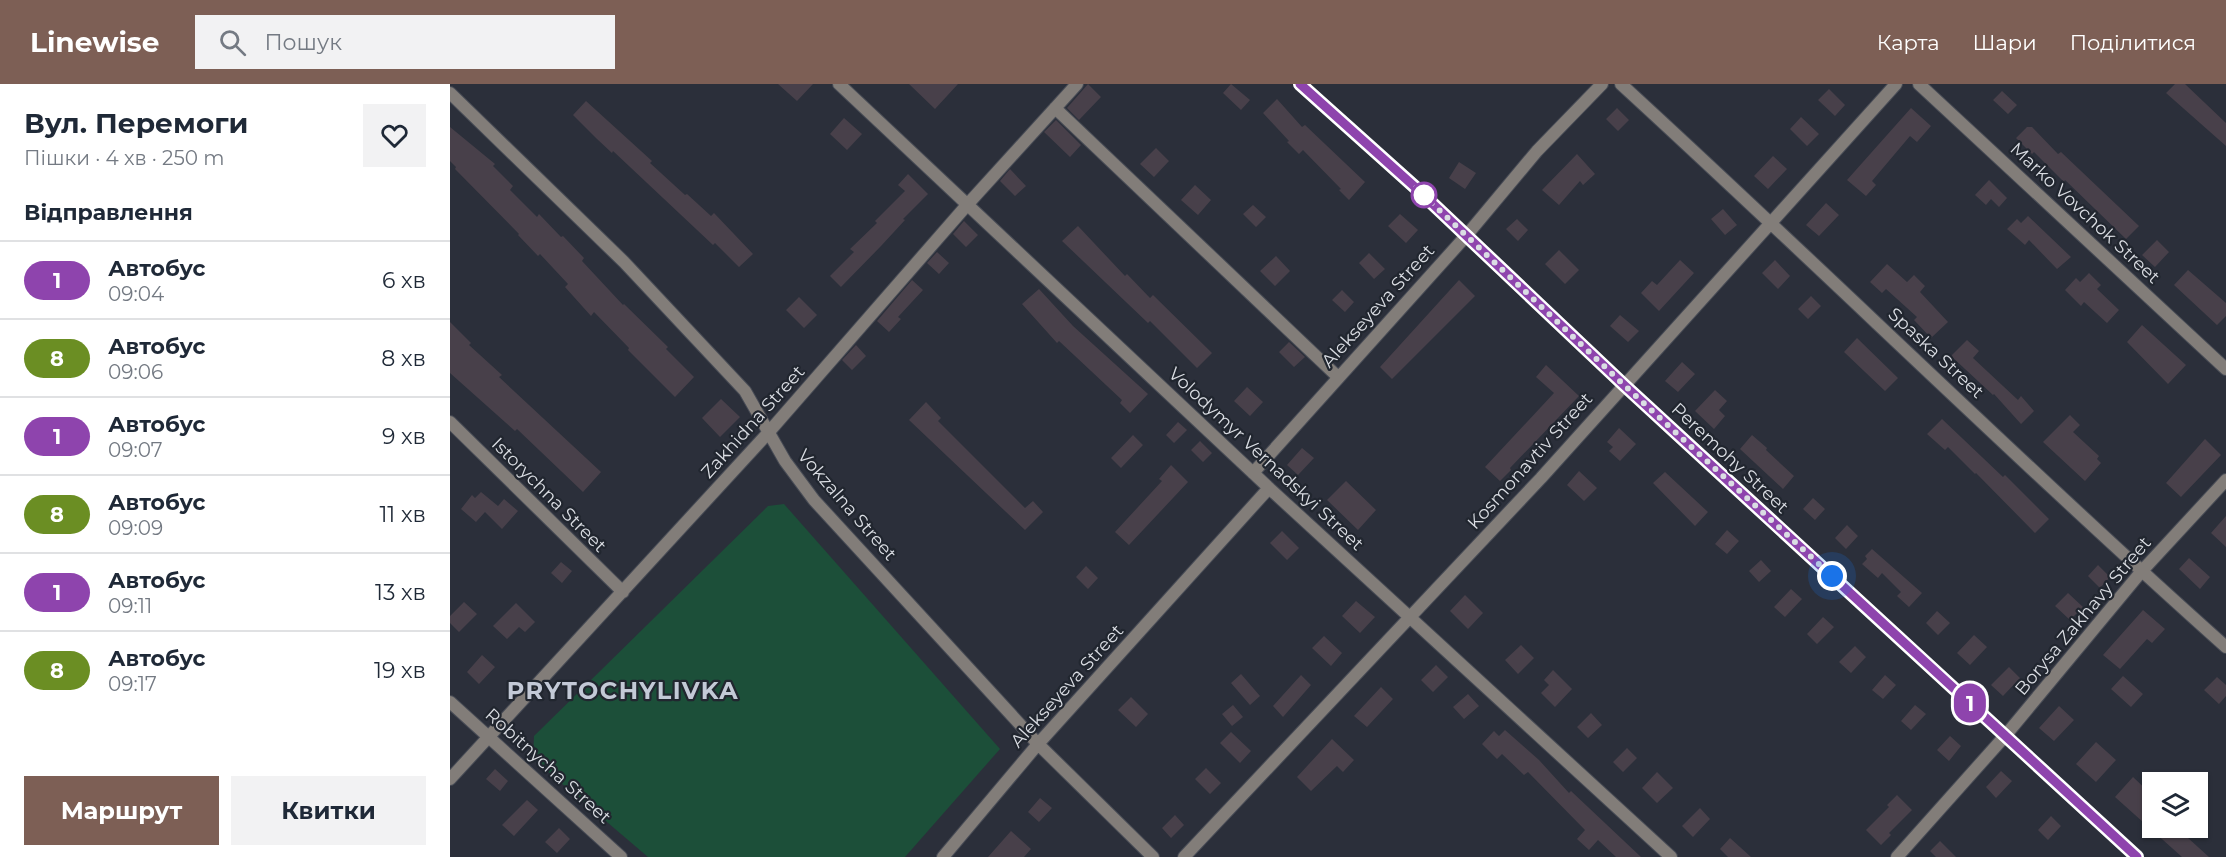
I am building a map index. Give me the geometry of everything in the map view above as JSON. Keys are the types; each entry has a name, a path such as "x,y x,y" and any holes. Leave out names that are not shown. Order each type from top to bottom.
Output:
{"main road":[{"name":"Peremohy Street","path":"1300,84 1416,188 1624,385 2138,857"}],"street":[{"name":"Volodymyr Vernadskyi Street","path":"839,84 1269,488 1671,857"},
{"name":"Zakhidna Street","path":"450,779 768,433 967,205 1077,84"},
{"name":"Alekseyeva Street","path":"1253,473 1466,236 1537,151 1602,84"},
{"name":"Spaska Street","path":"1621,84 1771,222 2141,572 2226,647"},
{"name":"Kosmonavtiv Street","path":"1184,857 1541,478 1896,84"},
{"name":"Marko Vovchok Street","path":"1919,84 2226,369"},
{"name":"Vokzalna Street","path":"450,93 624,262 745,391 785,461 814,500 1038,744 1153,857"},
{"path":"1055,108 1338,377"},
{"name":"Istorychna Street","path":"450,422 623,592"},
{"name":"Borysa Zakhavy Street","path":"1897,857 2005,736 2141,572 2226,480"},
{"name":"Alekseyeva Street","path":"943,857 1038,744 1269,488"},
{"name":"Robitnycha Street","path":"450,702 621,857"}],"green space":[{"path":"784,504 1000,749 905,857 648,857 533,759 534,736 768,506"}],"building":[{"path":"778,84 813,84 797,101"},
{"path":"909,84 958,84 935,109"},
{"path":"1088,84 1101,97 1079,120 1067,108"},
{"path":"1231,84 1250,100 1241,110 1223,93"},
{"path":"2175,84 2185,84 2226,123 2226,146 2166,93"},
{"path":"1829,89 1845,105 1835,116 1818,100"},
{"path":"2002,91 2017,105 2008,114 1993,100"},
{"path":"1277,99 1302,127 1305,125 1365,182 1349,200 1303,150 1299,154 1287,142 1289,141 1263,113"},
{"path":"586,101 652,161 650,163 685,195 687,194 711,216 714,213 753,254 739,267 613,151 612,153 573,115"},
{"path":"1617,108 1629,120 1618,131 1606,119"},
{"path":"1911,108 1931,126 1917,142 1910,136 1872,181 1876,185 1866,196 1847,180"},
{"path":"1801,117 1819,134 1807,146 1790,129"},
{"path":"844,118 862,134 847,150 830,134"},
{"path":"1056,120 1081,145 1070,157 1044,132"},
{"path":"450,127 495,164 493,166 513,186 510,190 537,217 539,214 561,237 563,236 584,258 582,261 623,305 668,347 666,349 694,377 675,397 594,312 591,316 565,287 568,284 455,169 456,167 450,161"},
{"path":"2027,127 2032,127 2058,154 2061,152 2139,226 2126,239 2065,180 2064,182 2034,152 2032,154 2016,138"},
{"path":"1156,148 1169,161 1154,177 1140,164"},
{"path":"1577,154 1595,174 1583,185 1580,181 1559,205 1542,190"},
{"path":"1773,156 1787,169 1768,189 1754,176"},
{"path":"1459,162 1476,173 1465,189 1449,178"},
{"path":"1010,169 1026,186 1015,196 1000,181"},
{"path":"908,174 928,194 841,287 830,276 854,252 850,249 905,191 898,185"},
{"path":"1989,180 2007,198 1999,207 1991,199 1986,205 1975,195"},
{"path":"1195,185 1211,200 1198,215 1181,200"},
{"path":"1826,203 1839,215 1819,236 1806,225"},
{"path":"1253,205 1266,217 1256,227 1243,214"},
{"path":"1723,209 1737,225 1725,235 1711,219"},
{"path":"1400,214 1418,230 1406,243 1388,226"},
{"path":"2028,216 2071,257 2057,269 2029,240 2025,245 2007,229 2017,219 2021,223"},
{"path":"1517,219 1528,230 1518,241 1506,229"},
{"path":"964,221 978,235 966,247 953,234"},
{"path":"1078,226 1125,276 1127,274 1150,298 1153,295 1212,353 1197,368 1150,321 1148,323 1062,241"},
{"path":"2157,240 2169,252 2155,267 2142,255"},
{"path":"1559,250 1579,270 1565,284 1545,264"},
{"path":"937,252 949,263 939,274 927,263"},
{"path":"1369,253 1385,269 1374,279 1359,263"},
{"path":"1276,256 1290,271 1275,286 1260,271"},
{"path":"1680,260 1694,273 1659,311 1641,293 1652,281 1657,285"},
{"path":"1775,260 1790,276 1778,289 1762,273"},
{"path":"1887,264 1907,282 1914,275 1925,286 1920,292 1948,322 1931,338 1914,320 1917,317 1886,289 1882,293 1870,282"},
{"path":"2188,270 2226,303 2226,316 2217,325 2174,285"},
{"path":"2089,273 2101,285 2097,289 2119,310 2107,323 2084,302 2081,306 2065,290 2076,278 2080,282"},
{"path":"912,280 923,290 898,317 901,319 889,332 877,321"},
{"path":"1459,280 1475,296 1392,379 1380,367"},
{"path":"1039,289 1073,326 1148,394 1130,413 1120,403 1122,400 1059,341 1057,343 1022,304"},
{"path":"1342,290 1354,302 1345,312 1332,300"},
{"path":"1811,296 1821,306 1808,319 1798,309"},
{"path":"799,297 817,315 804,328 786,310"},
{"path":"1620,315 1639,331 1628,342 1610,326"},
{"path":"450,322 471,343 469,345 502,375 499,377 601,472 583,492 517,429 515,431 450,373"},
{"path":"2142,325 2186,365 2168,384 2127,342"},
{"path":"1857,338 1898,378 1885,391 1844,352"},
{"path":"1967,340 1979,351 1973,358 2018,400 2021,396 2034,411 2021,424 1994,394 1951,356"},
{"path":"1289,342 1305,357 1294,367 1279,352"},
{"path":"856,345 866,356 852,370 842,360"},
{"path":"1682,362 1695,374 1678,392 1665,381"},
{"path":"1546,365 1579,396 1500,481 1485,467 1554,393 1536,377"},
{"path":"1247,387 1263,402 1250,416 1234,401"},
{"path":"1715,390 1727,401 1719,410 1725,416 1714,429 1695,411"},
{"path":"721,399 740,417 720,437 702,418"},
{"path":"926,402 941,418 938,421 1025,508 1033,501 1043,512 1025,530 909,420"},
{"path":"2070,415 2080,425 2073,432 2099,456 2097,459 2101,463 2085,481 2043,442"},
{"path":"1942,419 2003,477 2005,475 2049,519 2035,533 1948,447 1945,450 1927,434"},
{"path":"1178,422 1187,430 1174,443 1166,435"},
{"path":"1619,428 1636,444 1620,461 1609,451 1613,447 1607,442"},
{"path":"1133,435 1143,445 1121,468 1111,458"},
{"path":"1752,435 1794,476 1783,489 1740,449"},
{"path":"2205,439 2221,455 2181,497 2166,483"},
{"path":"1200,441 1212,453 1203,462 1191,450"},
{"path":"1302,448 1314,458 1298,475 1287,465"},
{"path":"1171,465 1188,482 1129,545 1115,532 1162,481 1159,479"},
{"path":"1579,471 1597,488 1584,501 1567,485"},
{"path":"1665,472 1708,512 1695,526 1653,483"},
{"path":"1346,481 1376,510 1358,530 1327,500"},
{"path":"481,492 498,506 504,499 518,511 502,529 485,512 476,522 461,509 472,495 475,498"},
{"path":"1813,498 1825,509 1815,520 1803,509"},
{"path":"2226,516 2226,547 2211,533"},
{"path":"1847,525 1858,536 1846,549 1835,538"},
{"path":"1727,530 1739,541 1727,554 1715,544"},
{"path":"1282,531 1299,548 1287,560 1270,543"},
{"path":"1872,549 1922,593 1909,607 1897,596 1901,592 1882,573 1878,578 1862,564 1867,559 1865,556"},
{"path":"2189,558 2210,577 2200,589 2179,569"},
{"path":"1761,560 1771,571 1759,582 1749,571"},
{"path":"561,562 572,571 562,583 551,573"},
{"path":"2098,565 2110,577 2100,588 2088,576"},
{"path":"1086,566 1098,578 1088,589 1076,577"},
{"path":"1791,589 1802,599 1785,617 1774,607"},
{"path":"2068,593 2083,607 2070,620 2055,606"},
{"path":"1465,595 1483,613 1468,629 1450,611"},
{"path":"1356,601 1375,617 1360,633 1342,616"},
{"path":"464,602 477,614 459,632 450,623 450,616"},
{"path":"516,603 535,622 525,632 519,627 507,639 493,626"},
{"path":"2143,610 2165,629 2152,643 2147,639 2120,669 2103,655"},
{"path":"1937,611 1950,623 1938,635 1926,623"},
{"path":"1823,617 1834,627 1817,644 1807,634"},
{"path":"1974,635 1987,647 1970,665 1957,653"},
{"path":"1324,636 1342,653 1331,666 1312,648"},
{"path":"1521,645 1534,658 1518,674 1505,660"},
{"path":"1855,646 1866,657 1851,673 1839,662"},
{"path":"482,655 495,667 479,684 467,672"},
{"path":"1436,665 1448,677 1433,692 1421,680"},
{"path":"2009,667 2020,678 2003,696 1991,685"},
{"path":"1553,670 1572,689 1555,707 1541,693 1549,685 1544,680"},
{"path":"1241,674 1260,696 1250,705 1231,683"},
{"path":"1301,675 1311,685 1283,717 1273,706"},
{"path":"1885,675 1896,685 1883,699 1872,690"},
{"path":"2123,676 2143,694 2131,707 2111,689"},
{"path":"2217,677 2226,685 2226,696 2219,704 2204,690"},
{"path":"1381,687 1393,699 1367,727 1354,716"},
{"path":"1468,694 1479,706 1464,719 1453,707"},
{"path":"1131,697 1148,714 1136,727 1118,710"},
{"path":"1233,705 1243,717 1232,726 1222,714"},
{"path":"1915,705 1926,714 1911,730 1901,721"},
{"path":"2059,706 2074,720 2054,741 2039,728"},
{"path":"1591,713 1602,725 1588,738 1577,727"},
{"path":"1505,730 1539,760 1569,793 1571,791 1641,857 1616,857 1598,840 1589,850 1577,839 1585,830 1528,772 1524,775 1502,754 1497,759 1482,744 1494,731 1499,736"},
{"path":"1231,732 1251,751 1240,763 1220,743"},
{"path":"1950,736 1961,746 1949,761 1937,750"},
{"path":"1332,739 1354,760 1343,772 1337,766 1311,791 1297,777"},
{"path":"2096,742 2116,760 2096,782 2076,764"},
{"path":"1627,748 1637,758 1623,772 1613,762"},
{"path":"1206,768 1221,783 1210,794 1195,779"},
{"path":"495,769 508,781 500,791 486,779"},
{"path":"2001,771 2012,781 1996,798 1986,787"},
{"path":"1657,772 1673,788 1657,803 1642,788"},
{"path":"2133,777 2142,786 2142,821 2115,797"},
{"path":"1897,795 1912,810 1889,833 1891,835 1881,845 1866,830 1889,807 1887,805"},
{"path":"1040,798 1052,808 1039,822 1028,812"},
{"path":"527,800 538,810 514,836 502,825"},
{"path":"1700,808 1710,819 1693,837 1682,826"},
{"path":"1175,815 1184,825 1171,838 1162,828"},
{"path":"2051,816 2061,826 2048,840 2038,830"},
{"path":"559,828 570,839 557,853 545,842"},
{"path":"1011,831 1031,849 1024,857 988,857"},
{"path":"1730,838 1751,857 1728,857 1720,849"},
{"path":"2161,838 2188,838 2209,857 2182,857"},
{"path":"1940,841 1956,857 1936,857 1930,851"}],"bus line":[{"name":"1","path":"1300,84 1416,188 1624,385 2137,857"}],"district":[{"name":"PRYTOCHYLIVKA","path":"623,691"}],"route":[{"path":"1424,195 1416,188 1624,385 1832,576"}]}
